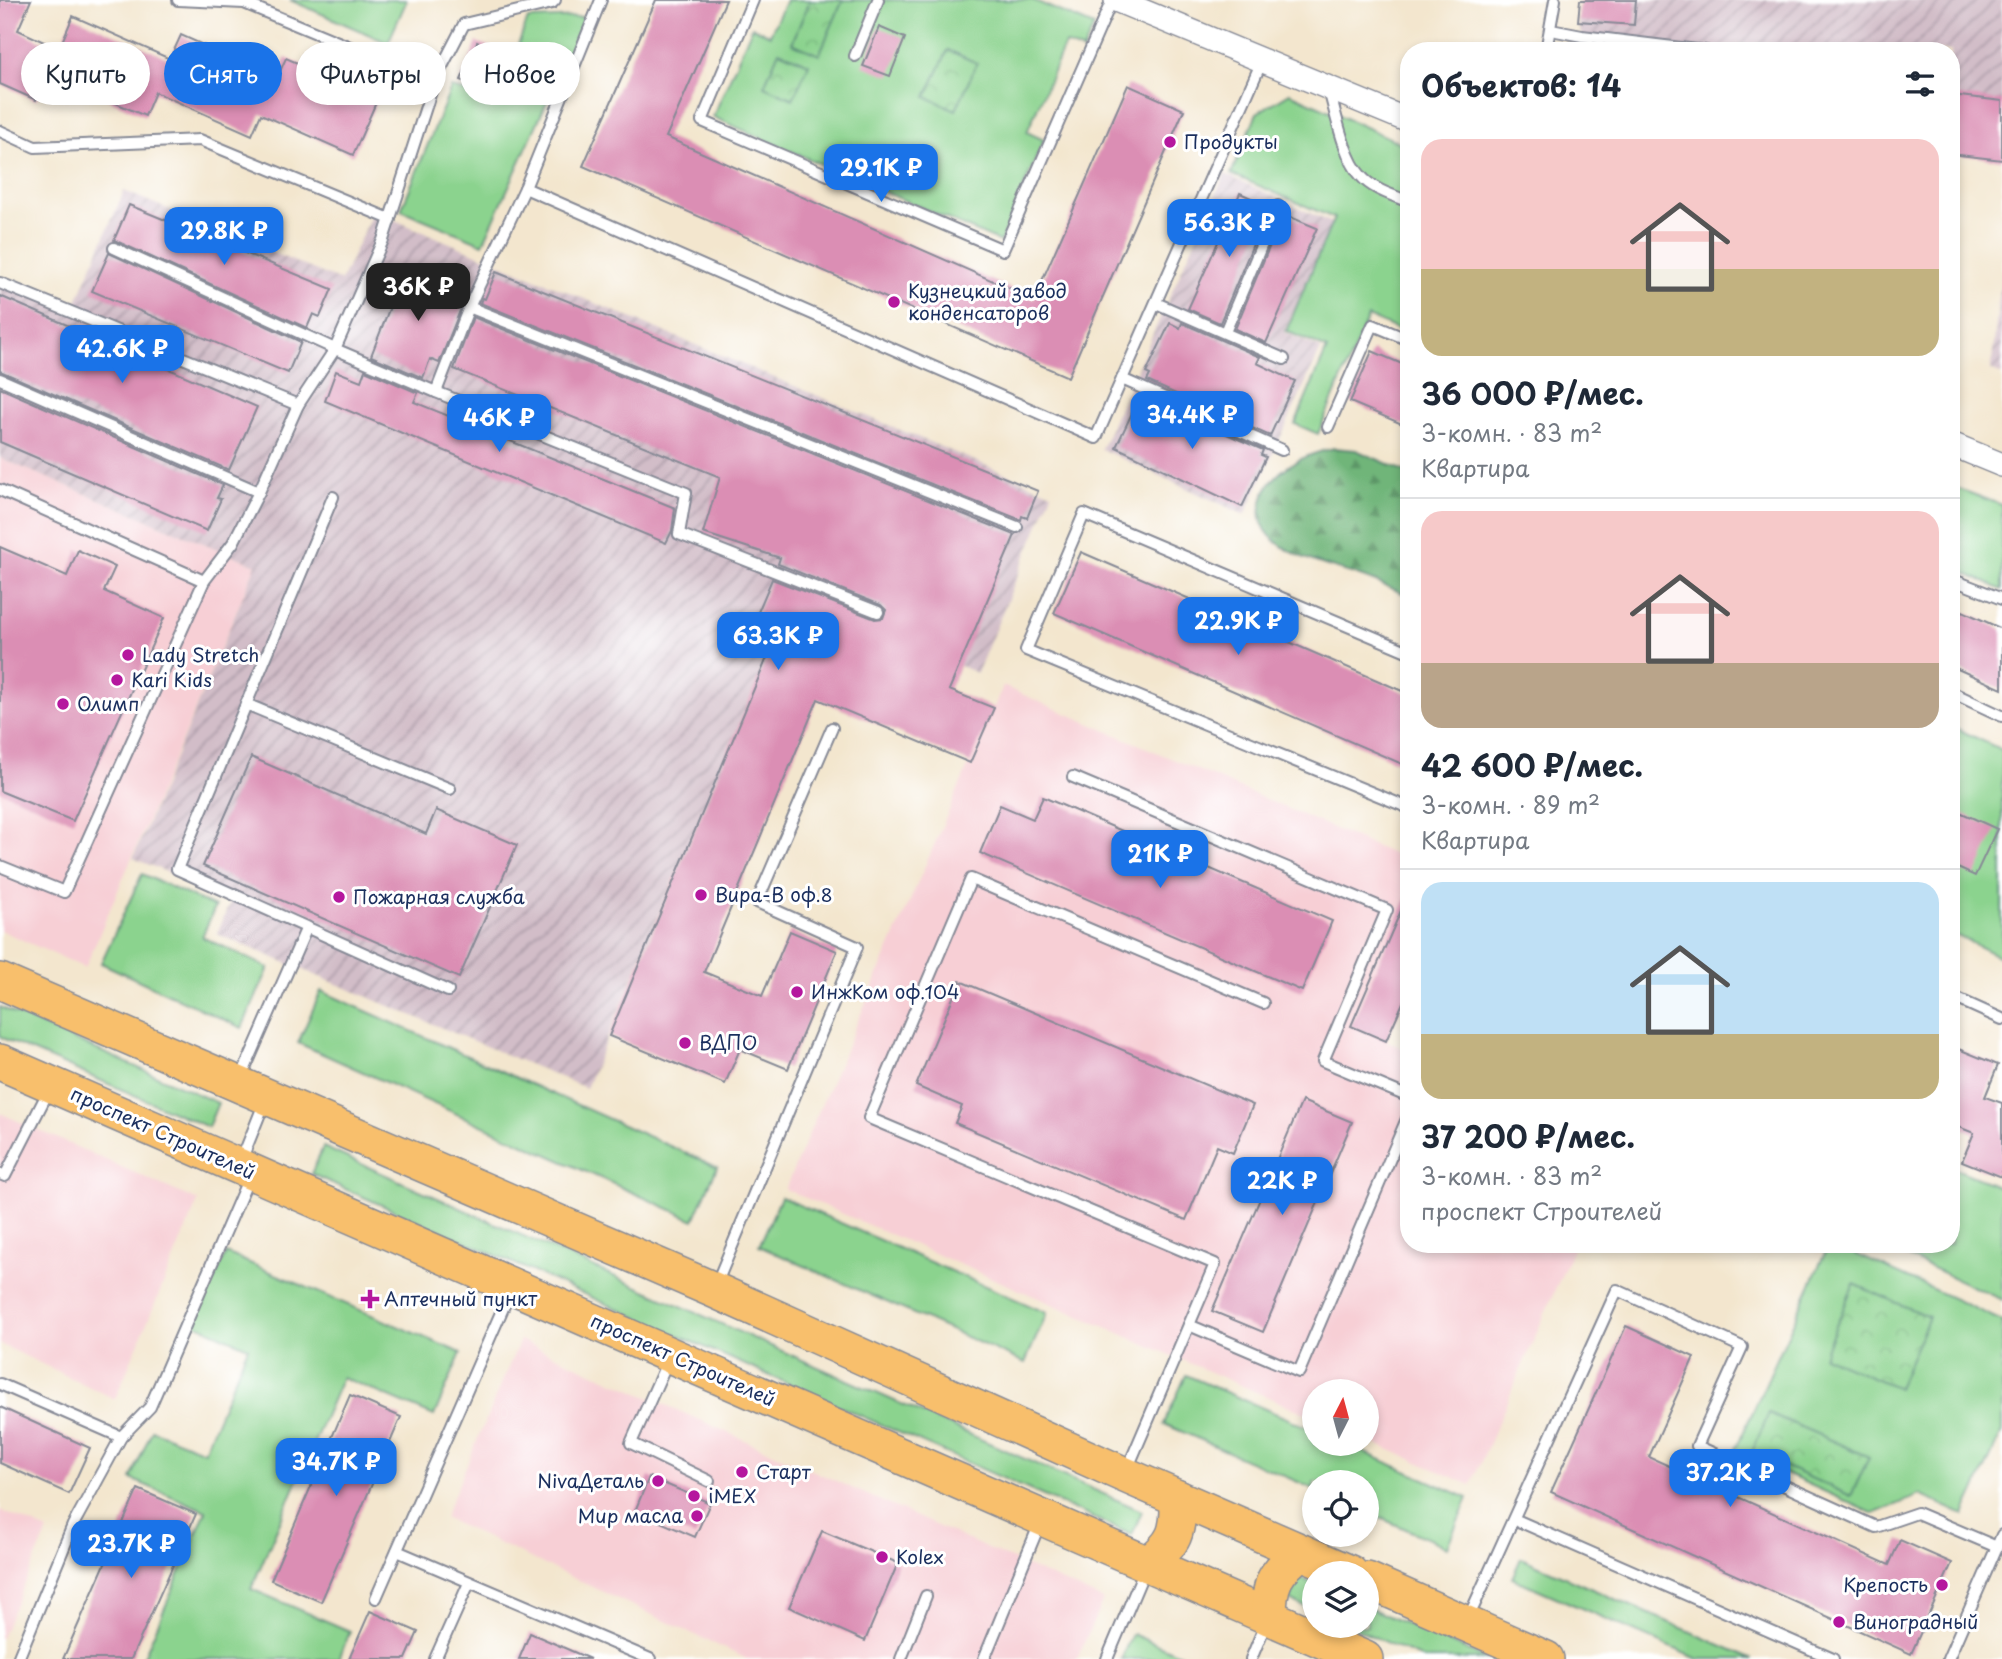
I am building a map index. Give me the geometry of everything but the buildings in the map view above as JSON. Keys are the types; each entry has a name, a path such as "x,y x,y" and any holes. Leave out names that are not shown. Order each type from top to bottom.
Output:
{"main road":[{"path":"0,981 714,1290 1322,1561"},
{"name":"проспект Строителей","path":"0,1062 1365,1659"},
{"path":"1148,1563 1165,1550 1175,1536 1179,1517 1178,1498"},
{"path":"1269,1617 1273,1579 1283,1565 1301,1552"},
{"path":"1379,1585 1546,1659"}],"street":[{"path":"1114,0 1400,117"},
{"path":"1960,448 2002,465"}],"lane":[{"path":"178,0 244,3 338,42"},
{"path":"446,59 464,24 552,4 555,0"},
{"path":"436,393 469,307 525,188 601,0"},
{"path":"753,0 702,121 1003,250 1114,0"},
{"path":"855,56 878,0"},
{"path":"1548,42 1555,0"},
{"path":"1551,30 1631,42"},
{"path":"525,188 1096,438 1262,61"},
{"path":"1328,87 1343,143 1360,176 1378,189 1400,198"},
{"path":"0,866 64,892 204,581 233,543 298,405 335,349 390,219 427,105"},
{"path":"0,131 35,147 200,140 390,219"},
{"path":"1225,332 1278,206"},
{"path":"114,248 436,393 686,493 679,534 878,612"},
{"path":"0,283 298,405"},
{"path":"1156,303 1284,359"},
{"path":"469,307 1017,527"},
{"path":"1328,426 1373,324 1400,336"},
{"path":"0,379 259,492"},
{"path":"1122,379 1282,450"},
{"path":"0,490 204,581"},
{"path":"333,497 177,869 448,990"},
{"path":"1400,648 1084,514 1026,650 1400,804"},
{"path":"1960,583 2002,599"},
{"path":"1960,696 2002,716"},
{"path":"246,704 450,789"},
{"path":"714,1290 858,947 757,902 832,728"},
{"path":"1073,777 1387,910 1323,1060 1400,1093"},
{"path":"1125,1475 1214,1264 869,1118 971,879 1263,1003"},
{"path":"18,1659 73,1525 121,1437 150,1407 245,1169 252,1092 307,927"},
{"path":"1960,1000 2002,1019"},
{"path":"0,1174 5,1176 52,1084"},
{"path":"1189,1325 1299,1372 1400,1135"},
{"path":"376,1598 513,1286"},
{"path":"1466,1624 1617,1290 1742,1347 1697,1446 1876,1527 1917,1513 1997,1547"},
{"path":"671,1354 631,1444 709,1481"},
{"path":"0,1384 121,1437"},
{"path":"984,1659 1042,1518"},
{"path":"1514,1519 1833,1659"},
{"path":"1948,1659 2002,1535"},
{"path":"397,1551 650,1659"},
{"path":"1107,1659 1148,1563"},
{"path":"435,1659 469,1583"},
{"path":"901,1659 926,1596"},
{"path":"1251,1659 1269,1617"}],"shaded area":[{"path":"1580,0 2002,0 2002,160 1960,155 1960,42 1583,42 1578,21"},
{"path":"1225,174 1332,223 1284,332 1321,349 1245,515 1101,449"},
{"path":"124,191 341,281 373,211 1052,493 977,673 768,587 750,631 774,641 586,1088 217,934 231,899 133,858 256,565 0,458 0,278 74,308"},
{"path":"2002,271 2002,375 1991,370"},
{"path":"0,458 256,565 85,968 0,930"},
{"path":"1003,686 1400,857 1400,913 1351,1025 1400,1047 1400,1253 1571,1253 1471,1485 1379,1445 1379,1379 1302,1379 1302,1412 785,1189"},
{"path":"0,1113 198,1201 115,1399 0,1344"},
{"path":"520,1340 1103,1600 1077,1659 747,1659 444,1518"},
{"path":"0,1510 48,1531 0,1640"}],"green space":[{"path":"290,0 407,0 388,42"},
{"path":"786,0 1033,0 1094,26 1083,51 1065,44 1027,132 1044,140 1000,242 713,117 752,27 770,35"},
{"path":"810,0 843,0 819,55 792,43"},
{"path":"585,17 574,42 519,42 528,19"},
{"path":"948,50 977,63 956,110 926,97"},
{"path":"779,51 809,64 793,99 764,86"},
{"path":"451,88 460,90 460,105 545,105 483,244 401,210"},
{"path":"1290,93 1400,143 1400,330 1368,317 1318,434 1295,424 1327,349 1286,331 1334,218 1231,174 1257,113"},
{"path":"1334,448 1356,450 1400,469 1400,592 1304,558 1273,539 1264,526 1260,511 1270,484 1285,468"},
{"path":"1960,489 2002,505 2002,590 1960,571"},
{"path":"1960,730 2002,750 2002,958 1960,937"},
{"path":"142,874 215,907 202,937 269,968 242,1028 101,963"},
{"path":"321,991 717,1167 694,1220 298,1043"},
{"path":"0,1007 218,1103 208,1127 0,1037"},
{"path":"323,1147 1142,1511 1132,1535 311,1174"},
{"path":"1960,1171 2002,1188 2002,1300 1900,1253 1960,1253"},
{"path":"781,1197 1047,1313 1025,1363 759,1246"},
{"path":"226,1253 461,1353 434,1416 342,1377 251,1589 350,1631 339,1659 143,1659 206,1511 131,1479 152,1430 204,1451 248,1347 195,1324"},
{"path":"1825,1253 1854,1253 2002,1321 2002,1432 1964,1515 1920,1495 1874,1514 1735,1451"},
{"path":"1854,1284 1929,1317 1898,1388 1823,1356"},
{"path":"1186,1375 1302,1425 1302,1456 1372,1456 1468,1498 1447,1547 1379,1517 1379,1470 1302,1470 1302,1484 1164,1424"},
{"path":"1769,1413 1869,1457 1851,1496 1752,1452"},
{"path":"1521,1558 1753,1659 1698,1659 1512,1578"},
{"path":"1300,1578 1302,1579 1302,1606 1290,1600"},
{"path":"1379,1612 1487,1659 1424,1659 1376,1638 1379,1638"},
{"path":"1132,1634 1191,1659 1121,1659"}],"place":[{"name":"Продукты","path":"1170,142"},
{"name":"Кузнецкий завод конденсаторов","path":"894,302"},
{"name":"Lady Stretch","path":"128,655"},
{"name":"Kari Kids","path":"117,680"},
{"name":"Олимп","path":"63,704"},
{"name":"Вира-В оф.8","path":"701,895"},
{"name":"Пожарная служба","path":"339,897"},
{"name":"ИнжКом оф.104","path":"797,992"},
{"name":"ВДПО","path":"685,1043"},
{"name":"Аптечный пункт","path":"370,1299"},
{"name":"Старт","path":"742,1472"},
{"name":"NivaДеталь","path":"658,1481"},
{"name":"iMEX","path":"694,1496"},
{"name":"Мир масла","path":"697,1516"},
{"name":"Kolex","path":"882,1557"},
{"name":"Крепость","path":"1942,1585"},
{"name":"Виноградный","path":"1839,1622"}]}
